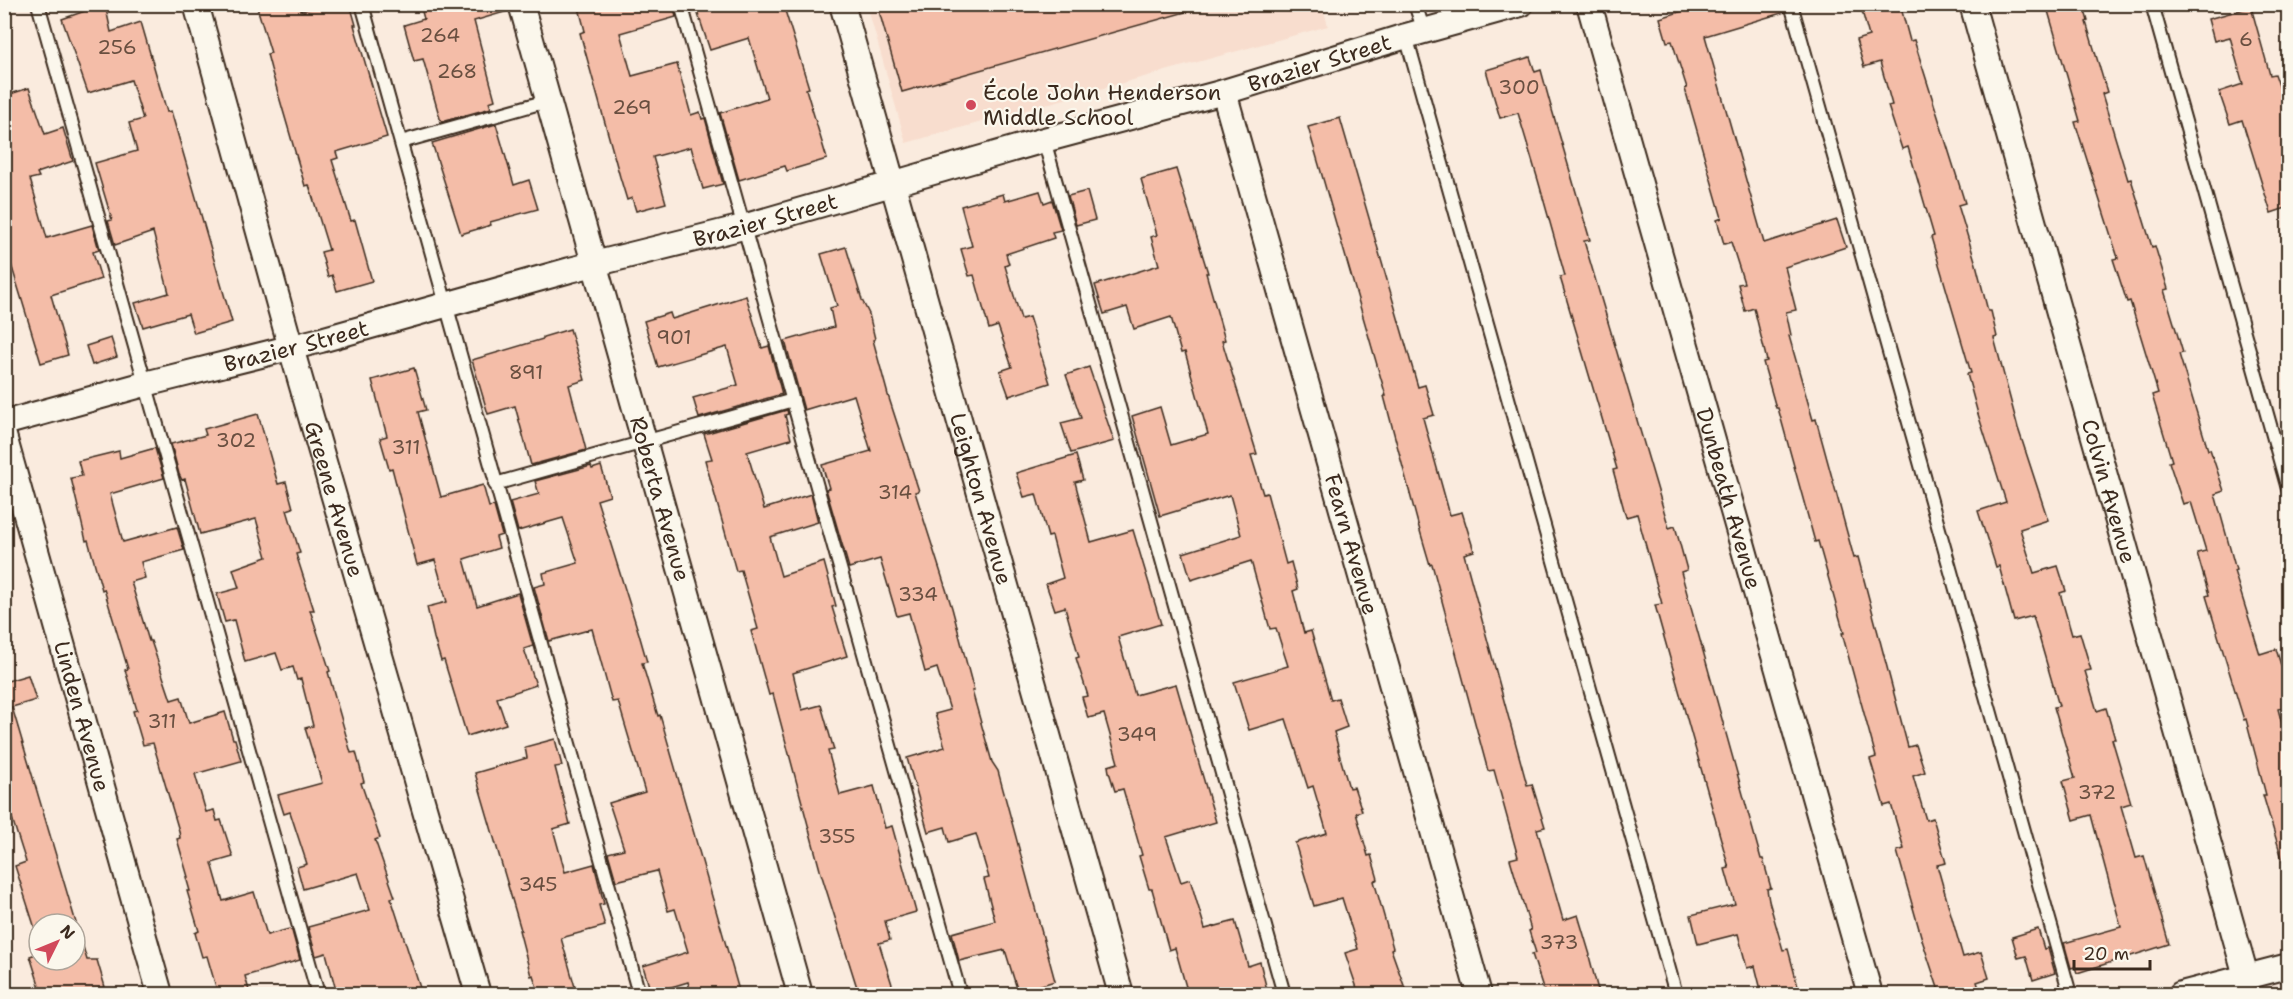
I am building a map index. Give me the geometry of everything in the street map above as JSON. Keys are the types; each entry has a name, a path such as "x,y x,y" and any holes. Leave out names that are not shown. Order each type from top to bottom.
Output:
{"street":[{"name":"Greene Avenue","path":"196,4 291,348 478,994"},
{"name":"Roberta Avenue","path":"521,4 800,994"},
{"name":"Leighton Avenue","path":"843,4 1121,994"},
{"name":"Brazier Street","path":"4,423 145,384 291,348 594,263 743,226 1044,140 1224,92 1415,33 1521,4"},
{"name":"Dunbeath Avenue","path":"1589,4 1870,994"},
{"name":"Colvin Avenue","path":"1972,4 2246,976"},
{"name":"Fearn Avenue","path":"1224,92 1479,994"},
{"name":"Linden Avenue","path":"4,436 160,994"},
{"path":"2181,994 2289,966"}],"lane":[{"path":"38,4 318,994"},
{"path":"362,4 639,994"},
{"path":"681,4 960,994"},
{"path":"1415,4 1415,33 1676,994"},
{"path":"1791,4 2070,994"},
{"path":"2152,4 2289,489"},
{"path":"400,142 547,101"},
{"path":"1044,140 1284,994"},
{"path":"495,484 793,400"}],"shaded area":[{"name":"École John Henderson Middle School","path":"1322,4 1328,26 906,143 867,5"}],"building":[{"path":"105,4 111,32 141,22 167,112 171,111 232,322 194,333 188,314 143,327 135,303 169,293 153,232 115,245 108,221 112,220 95,163 137,151 129,123 143,119 131,80 88,93 62,19"},
{"path":"256,4 299,4 301,11 326,4 350,4 387,137 336,152 338,158 332,160 351,221 355,220 372,281 337,291 332,275 328,277 321,252 329,250 309,185 305,186 271,69 267,54 271,53"},
{"path":"420,4 507,4 508,11 474,21 495,100 489,102 491,108 441,122 423,59 414,61 404,25 424,19"},
{"path":"578,4 673,4 676,17 620,33 632,76 677,64 691,115 700,112 702,119 705,118 723,184 703,189 691,147 653,157 666,203 636,211 632,198 627,200 580,33 585,31"},
{"path":"690,4 783,4 809,88 806,89 827,159 787,171 785,166 739,180 720,113 767,98 749,38 710,50 697,11 692,13"},
{"path":"877,4 1188,4 1189,11 902,92"},
{"path":"1705,4 1783,4 1785,12 1705,36 1764,243 1837,220 1846,247 1785,267 1796,310 1786,312 1791,335 1789,336 1813,420 1816,419 1854,558 1858,557 1908,747 1916,745 1925,772 1913,776 1926,820 1933,818 1946,863 1937,865 1963,957 1981,952 1989,978 1977,982 1981,994 1940,994 1923,943 1897,851 1904,849 1891,804 1884,806 1870,759 1876,757 1818,541 1815,542 1763,362 1767,361 1754,308 1745,311 1738,284 1744,283 1731,242 1724,244 1717,220 1722,218 1685,89 1687,88 1672,41 1667,42 1660,18"},
{"path":"1860,4 1900,4 1910,41 1914,40 1965,203 1958,205 1988,311 1991,311 1997,337 1994,338 2018,428 2048,520 2020,529 2034,573 2058,566 2066,591 2060,593 2072,635 2080,633 2091,670 2085,671 2097,711 2106,708 2115,739 2112,739 2131,803 2121,806 2136,858 2144,856 2169,944 2077,973 2075,967 2071,968 2064,943 2121,927 2091,815 2074,820 2063,781 2075,778 2054,707 2059,706 2033,616 2014,621 1999,566 1996,567 1978,511 2006,502 1978,414 1967,374 1971,373 1931,237 1934,236 1908,147 1902,149 1888,106 1892,105 1880,62 1864,67 1856,40 1869,36"},
{"path":"2046,4 2083,4 2088,21 2086,22 2107,92 2102,94 2128,180 2131,179 2152,247 2155,246 2168,289 2164,290 2183,353 2179,354 2208,450 2210,449 2224,491 2215,494 2236,570 2234,571 2260,654 2276,649 2289,691 2289,706 2278,709 2289,749 2289,861 2283,862 2263,795 2266,795 2246,719 2244,720 2206,596 2209,595 2197,553 2206,551 2191,502 2183,504 2169,462 2172,461 2152,395 2158,393 2130,301 2127,302 2113,259 2118,258 2075,122 2080,121"},
{"path":"2251,7 2270,75 2275,74 2289,115 2289,207 2271,213 2242,120 2230,124 2219,92 2243,84 2230,37 2214,41 2208,19"},
{"path":"1530,57 1535,72 1541,70 1590,240 1584,241 1669,528 1675,526 1687,570 1681,572 1771,888 1767,889 1769,901 1783,950 1788,949 1800,994 1762,994 1755,966 1747,968 1738,934 1698,944 1691,915 1735,904 1725,869 1729,868 1655,605 1662,604 1637,514 1626,517 1613,470 1617,469 1560,277 1565,276 1518,113 1500,118 1486,70"},
{"path":"29,88 45,134 63,128 73,161 37,173 39,177 30,179 47,238 92,225 99,250 93,252 101,279 51,295 68,355 41,363 4,241 4,96"},
{"path":"1340,118 1418,387 1425,385 1434,415 1423,418 1450,515 1462,512 1474,551 1464,554 1527,785 1532,784 1545,827 1537,829 1563,920 1578,915 1599,994 1545,994 1532,954 1536,953 1529,931 1531,930 1510,859 1518,857 1494,770 1488,771 1432,564 1430,565 1418,524 1384,396 1386,396 1308,127"},
{"path":"496,124 514,185 529,180 538,209 490,222 491,225 461,234 432,143"},
{"path":"1176,169 1208,273 1206,273 1225,340 1222,341 1257,454 1251,455 1263,494 1267,493 1286,564 1291,562 1298,589 1293,591 1304,633 1311,631 1331,700 1338,698 1347,727 1334,732 1338,750 1349,788 1354,787 1362,811 1356,813 1368,856 1371,855 1378,879 1374,881 1393,948 1391,949 1407,994 1359,994 1345,953 1358,949 1342,898 1314,906 1295,843 1327,833 1313,786 1308,788 1286,719 1249,730 1234,682 1288,666 1276,628 1270,629 1251,561 1191,580 1183,553 1241,535 1230,495 1160,516 1132,416 1160,407 1171,445 1208,434 1185,352 1181,353 1171,317 1134,329 1127,307 1104,314 1095,285 1159,265 1151,237 1157,235 1141,179"},
{"path":"1040,191 1044,203 1052,200 1061,230 1052,232 1054,238 1006,254 1009,264 1005,266 1021,319 1029,317 1050,383 1009,396 1000,371 1012,367 998,326 989,329 974,275 969,276 961,249 972,246 961,206 1003,194 1005,201"},
{"path":"1087,191 1095,220 1076,225 1068,196"},
{"path":"846,247 862,300 869,314 875,339 873,340 888,395 919,491 915,492 952,608 974,691 972,691 992,762 998,771 1055,981 1018,992 1005,950 959,961 952,933 995,921 984,879 989,878 976,834 949,842 945,827 928,832 907,758 945,747 935,714 950,710 937,668 925,672 909,613 897,616 880,559 849,568 826,489 829,488 822,465 871,451 854,395 804,410 785,341 834,327 830,308 837,306 821,254"},
{"path":"746,296 762,348 769,346 782,394 699,418 693,398 738,385 727,347 658,367 644,321 670,313 672,319"},
{"path":"570,329 585,380 569,385 586,450 531,465 515,406 488,414 472,360"},
{"path":"111,338 117,357 92,365 86,346"},
{"path":"1089,367 1114,441 1071,453 1061,423 1081,418 1066,375"},
{"path":"414,368 426,410 418,412 441,497 483,485 489,507 494,506 502,535 496,537 499,548 464,559 477,606 518,593 533,646 524,649 536,685 497,698 506,724 467,736 444,660 441,661 427,607 447,602 435,560 417,565 392,468 389,469 380,438 387,436 372,380"},
{"path":"787,410 788,414 785,415 791,439 747,452 764,509 811,494 818,522 770,537 781,576 824,562 836,606 832,607 847,656 793,673 802,710 821,705 834,750 828,751 840,795 874,786 885,828 892,826 916,912 885,921 890,940 879,943 895,994 859,994 820,870 773,694 769,695 751,631 758,629 741,570 736,571 705,460 712,459 704,434"},
{"path":"258,414 278,484 286,482 293,508 287,510 300,553 296,554 314,610 310,610 330,671 328,672 351,753 356,752 364,782 361,783 380,838 375,840 395,897 391,898 422,994 337,994 326,953 316,956 308,927 370,910 358,873 303,889 297,867 307,864 290,812 284,814 278,795 322,783 305,728 313,726 301,679 297,680 293,667 282,670 276,653 245,662 234,620 225,622 217,594 239,588 233,569 267,557 256,519 200,534 185,479 182,480 179,474 171,444 206,435 204,429"},
{"path":"155,448 164,478 110,494 123,542 177,527 184,550 141,562 145,578 131,582 149,641 151,641 171,700 181,697 189,723 225,712 233,739 235,739 241,761 195,774 206,812 214,810 217,821 221,820 233,857 212,863 223,901 254,892 267,935 289,929 292,931 300,960 245,976 250,994 218,994 207,956 202,957 195,933 199,931 187,891 190,891 186,877 188,877 177,839 180,838 179,831 153,743 143,745 133,711 137,710 125,670 128,669 88,540 86,541 71,478 82,476 78,461 119,451 120,458"},
{"path":"1076,455 1083,480 1075,482 1091,542 1133,530 1161,624 1118,637 1135,695 1176,684 1216,822 1166,837 1181,882 1190,879 1205,929 1235,921 1248,966 1260,962 1268,994 1188,994 1175,948 1169,950 1152,889 1149,889 1139,856 1142,855 1123,789 1115,791 1109,772 1108,766 1118,763 1104,714 1088,718 1082,697 1088,696 1076,658 1079,657 1065,607 1055,610 1046,584 1063,578 1052,536 1048,537 1036,494 1024,497 1016,473"},
{"path":"591,466 592,469 601,466 610,496 597,500 639,634 647,662 642,663 658,716 660,715 740,994 691,994 688,982 651,993 643,966 688,952 675,909 668,911 657,871 616,881 608,853 624,849 609,803 645,792 618,701 612,702 592,629 549,641 534,587 545,584 543,573 578,563 563,518 518,531 510,502 539,494 535,481"},
{"path":"28,675 36,700 12,707 73,912 30,912 15,866 26,862 4,793 4,682"},
{"path":"555,739 562,766 555,767 570,824 553,829 565,872 594,864 604,904 599,905 605,926 561,938 577,994 539,994 533,975 531,976 519,930 521,930 475,773 527,758 525,747"},
{"path":"2038,929 2044,949 2048,948 2055,973 2033,980 2026,956 2018,958 2012,937"},
{"path":"87,960 97,960 105,987 79,994 42,994 35,972 87,972"}],"place":[{"name":"École John Henderson Middle School","path":"971,105"}]}
